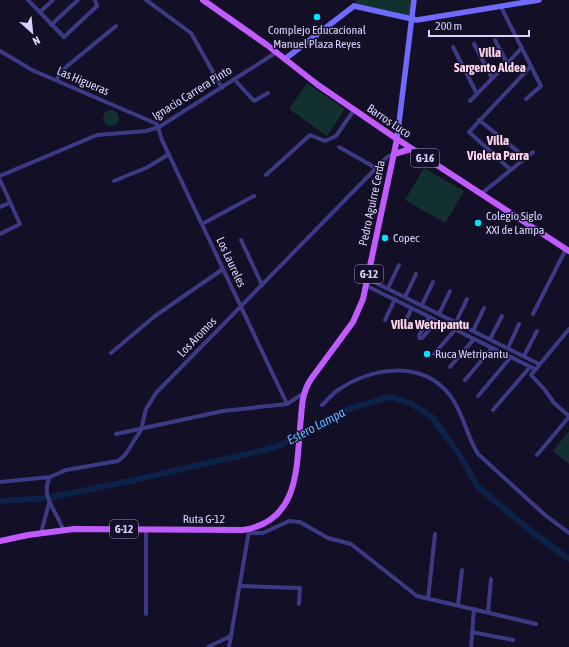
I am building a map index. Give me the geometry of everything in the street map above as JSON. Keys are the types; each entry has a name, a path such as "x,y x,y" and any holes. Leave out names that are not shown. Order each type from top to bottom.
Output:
{"main road":[{"name":"Barros Luco","path":"203,0 354,110 411,149 568,250"},
{"name":"Pedro Aguirre Cerda","path":"304,393 311,379 356,318 363,299 397,139 414,0"},
{"path":"285,59 354,3 412,20 540,0"},
{"path":"394,154 411,149"},
{"name":"Ruta G-12","path":"0,541 63,530 95,528 250,531 267,523 283,510 292,490 304,393"}],"street":[{"path":"29,0 64,37 97,6 95,0"},
{"path":"40,12 53,0"},
{"path":"51,25 78,0"},
{"path":"146,0 191,33 222,88"},
{"path":"501,7 541,86 526,99"},
{"path":"57,79 66,67 116,26"},
{"path":"495,40 507,63"},
{"path":"474,44 492,78"},
{"path":"453,47 477,94"},
{"path":"470,101 522,48"},
{"name":"Las Higueras","path":"0,51 23,65 154,121 159,127"},
{"name":"Ignacio Carrera Pinto","path":"0,176 96,135 146,131 159,127 276,52"},
{"path":"511,170 479,142 470,132 479,120 531,66"},
{"path":"234,80 254,101 268,93"},
{"path":"266,175 310,135 323,141 333,139 354,110"},
{"path":"479,120 526,158"},
{"name":"Los Laureles","path":"159,127 161,136 169,154 203,223 223,269 287,404"},
{"path":"339,147 376,168"},
{"path":"481,194 533,152"},
{"path":"114,181 148,167 169,154"},
{"name":"Los Aromos","path":"0,482 50,477 66,470 118,461 125,455 141,430 146,409 156,392 388,156 394,154"},
{"path":"0,180 20,225 0,234"},
{"path":"203,223 254,196"},
{"path":"0,207 10,203"},
{"path":"241,240 262,284"},
{"path":"533,314 568,250"},
{"path":"381,293 399,265"},
{"path":"111,353 155,316 223,269"},
{"path":"405,297 416,274"},
{"path":"368,278 540,364"},
{"path":"422,305 433,282"},
{"path":"366,286 535,369"},
{"path":"439,314 450,291"},
{"path":"384,320 394,299"},
{"path":"449,326 454,321 467,299"},
{"path":"403,326 412,308"},
{"path":"473,331 484,308"},
{"path":"490,339 502,316"},
{"path":"429,317 419,336 420,338 422,338 437,321"},
{"path":"434,354 454,329 454,321"},
{"path":"508,348 519,324"},
{"path":"537,455 569,416 554,403 545,390 531,375 569,329"},
{"path":"524,356 538,330"},
{"path":"450,367 474,339"},
{"path":"465,380 492,348"},
{"path":"478,396 511,358"},
{"path":"493,410 528,366 530,359"},
{"path":"322,405 338,391 359,379 377,372 391,369 410,371 426,376 439,384 449,394 465,422 478,454 545,515 569,534"},
{"path":"116,434 141,430 222,411 287,404 304,393"},
{"path":"42,533 49,503 47,486 50,477"},
{"path":"49,503 59,518 63,530"},
{"path":"230,647 250,531 263,533 288,521 300,522 328,538 351,544 417,596 536,624"},
{"path":"146,529 146,614"},
{"path":"428,599 436,534"},
{"path":"458,605 462,570"},
{"path":"488,612 491,579"},
{"path":"241,586 300,588 299,604"},
{"path":"471,647 474,609"},
{"path":"472,632 513,640"},
{"path":"208,647 231,636"}],"green space":[{"path":"356,0 412,0 410,14 406,15 357,5"},
{"path":"307,83 345,109 327,136 289,109"},
{"path":"111,110 117,112 119,118 117,124 111,126 105,124 103,118 105,112"},
{"path":"424,168 464,191 445,223 405,200"},
{"path":"569,431 569,464 553,451"}],"waterway":[{"name":"Estero Lampa","path":"0,501 48,498 264,450 281,445 351,408 390,397 410,403 432,417 459,454 478,487 536,535 569,559"}],"place":[{"name":"Complejo Educacional Manuel Plaza Reyes","path":"317,17"},
{"name":"Colegio Siglo XXI de Lampa","path":"478,223"},
{"name":"Copec","path":"385,238"},
{"name":"Ruca Wetripantu","path":"427,354"}],"district":[{"name":"Villa Sargento Aldea","path":"490,60"},
{"name":"Villa Violeta Parra","path":"498,148"},
{"name":"Villa Wetripantu","path":"430,324"}]}
